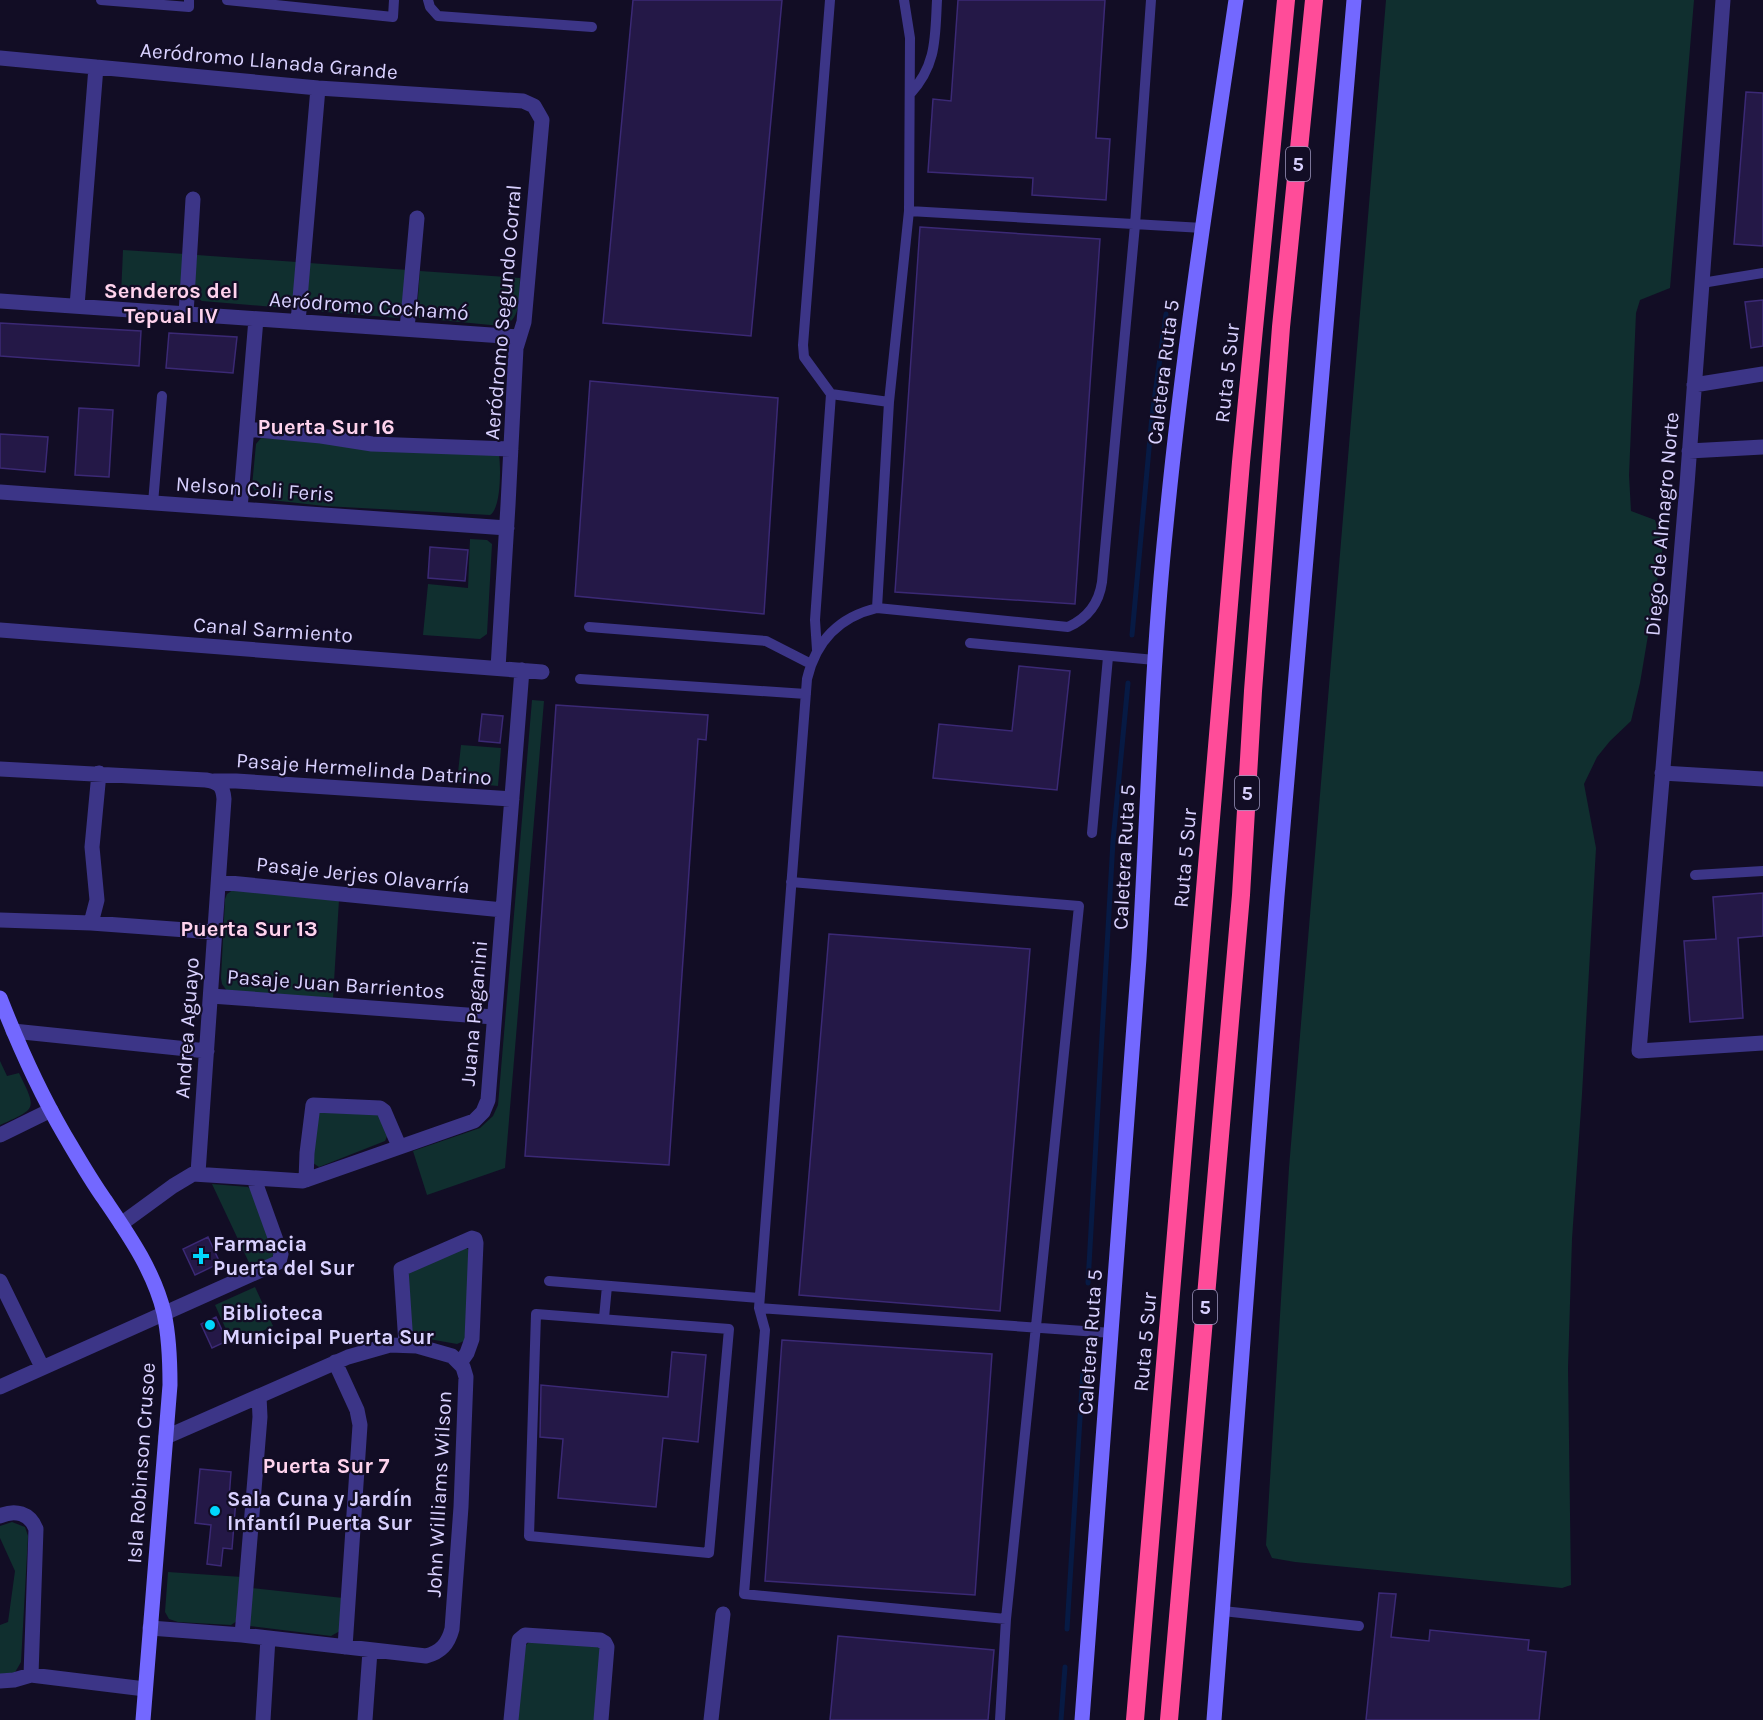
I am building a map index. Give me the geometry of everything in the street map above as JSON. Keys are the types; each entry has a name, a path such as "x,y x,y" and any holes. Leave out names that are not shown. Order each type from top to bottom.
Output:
{"highway":[{"name":"Ruta 5 Sur","path":"1135,1720 1240,474 1286,0"},
{"name":"5","path":"1169,1720 1241,895 1252,691 1281,327 1314,0"}],"street":[{"name":"Caletera Ruta 5","path":"1082,1720 1148,824 1155,660 1165,528 1178,410 1236,0"},
{"path":"1214,1720 1277,896 1354,0"},
{"name":"Diego de Almagro Norte","path":"1723,0 1689,451 1639,1051 1763,1043"},
{"name":"Aeródromo Llanada Grande","path":"0,58 318,88 523,101 534,106"},
{"path":"77,306 96,67"},
{"path":"298,322 318,88"},
{"name":"Aeródromo Segundo Corral","path":"498,668 516,348 524,322 542,120 534,106"},
{"path":"186,314 193,199"},
{"path":"407,329 417,218"},
{"name":"Aeródromo Cochamó","path":"0,301 519,337"},
{"path":"240,509 256,319"},
{"path":"1694,385 1763,374"},
{"path":"247,429 321,436 372,444 511,449"},
{"path":"1689,451 1763,447"},
{"name":"Nelson Coli Feris","path":"0,492 507,528"},
{"name":"Canal Sarmiento","path":"0,630 542,672"},
{"name":"Juana Paganini","path":"198,1173 254,1179 306,1180 474,1121 483,1112 488,1100 522,670"},
{"path":"0,769 99,773 214,782"},
{"path":"91,923 97,900 92,847 99,773"},
{"path":"1662,773 1763,779"},
{"name":"Pasaje Hermelinda Datrino","path":"214,782 236,781 512,799"},
{"name":"Andrea Aguayo","path":"198,1173 224,799 223,789 214,782"},
{"name":"Pasaje Jerjes Olavarría","path":"219,882 503,910"},
{"path":"0,920 91,923 214,932"},
{"name":"Pasaje Juan Barrientos","path":"211,996 494,1017"},
{"name":"Isla Robinson Crusoe","path":"0,998 13,1031 51,1110 84,1168 122,1224 148,1271 164,1312 170,1369 143,1720"},
{"path":"13,1031 207,1051"},
{"path":"306,1180 313,1105 378,1107 384,1111 399,1146"},
{"path":"0,1135 51,1110"},
{"path":"122,1224 183,1179 198,1173"},
{"path":"0,1387 280,1260 281,1254 254,1179"},
{"path":"406,1344 401,1269 472,1238 475,1239 472,1339 460,1363"},
{"path":"0,1281 42,1366"},
{"name":"John Williams Wilson","path":"150,1628 242,1635 426,1656 442,1649 450,1637 461,1507 466,1377 460,1363 443,1352 406,1344 390,1345 364,1351 335,1362 166,1437"},
{"path":"335,1362 357,1410 360,1425 345,1647"},
{"path":"242,1635 260,1417 259,1396"},
{"path":"0,1516 19,1512 30,1519 36,1529 31,1675"},
{"path":"711,1720 723,1614"},
{"path":"511,1720 519,1640 525,1635 600,1640 605,1643 607,1647 601,1720"},
{"path":"262,1720 268,1638"},
{"path":"365,1720 370,1651"},
{"path":"0,1681 31,1675 145,1689"}],"lane":[{"path":"101,0 189,7 189,0"},
{"path":"227,0 393,17 394,0"},
{"path":"428,0 430,7 438,16 592,27"},
{"path":"817,650 815,620 831,394 804,357 803,345 830,0"},
{"path":"876,608 889,402 909,211 910,26 904,0"},
{"path":"910,94 932,59 937,0"},
{"path":"1006,1619 744,1594 765,1330 759,1303 806,694 811,664 817,650 836,627 862,612 876,608 1068,627 1082,619 1094,607 1102,582 1135,225 1151,0"},
{"path":"909,211 1203,228"},
{"path":"1702,282 1763,273"},
{"path":"831,394 889,402"},
{"path":"153,503 162,396"},
{"path":"589,627 766,641 811,664"},
{"path":"970,644 1155,660"},
{"path":"1092,833 1108,657"},
{"path":"580,680 806,694"},
{"path":"1695,875 1763,871"},
{"path":"791,882 1080,906 1006,1619 1000,1720"},
{"path":"549,1281 1036,1329 1112,1333"},
{"path":"604,1318 607,1286"},
{"path":"536,1314 604,1318 729,1329 709,1553 529,1536 536,1314"},
{"path":"1223,1611 1359,1626"}],"green space":[{"path":"1386,0 1694,0 1670,288 1640,300 1636,313 1629,475 1631,511 1655,520 1663,546 1640,683 1631,721 1597,757 1584,784 1596,848 1572,1239 1568,1368 1571,1585 1562,1588 1295,1562 1272,1558 1266,1545 1289,1168"},
{"path":"123,250 185,254 180,295 175,299 121,296"},
{"path":"197,255 297,262 293,302 286,308 202,301 197,298 194,287"},
{"path":"309,263 408,270 401,315 398,318 314,311 307,306"},
{"path":"420,271 520,278 516,314 508,323 501,326 419,318 417,310"},
{"path":"261,438 499,455 500,478 496,505 490,515 324,506 271,500 257,495 252,486 256,444"},
{"path":"470,539 487,540 492,544 487,634 480,639 423,635 428,584 468,588"},
{"path":"532,700 544,701 505,1168 427,1195 413,1151 480,1128 493,1116 498,1105"},
{"path":"461,745 501,748 498,786 457,782"},
{"path":"233,890 339,900 333,998 227,991 221,978 225,899 227,894"},
{"path":"0,1061 7,1076 19,1073 31,1101 27,1111 0,1125"},
{"path":"318,1111 378,1113 388,1134 385,1141 319,1167 313,1163"},
{"path":"212,1184 248,1187 251,1190 274,1253 272,1257 252,1269"},
{"path":"465,1247 469,1250 469,1335 457,1344 412,1336 406,1271"},
{"path":"255,1287 273,1326 233,1345 215,1305"},
{"path":"12,1522 25,1527 28,1536 21,1662 14,1674 0,1677 0,1625 8,1622 15,1571 0,1538 0,1526"},
{"path":"168,1572 242,1577 237,1621 231,1625 178,1622 169,1619 165,1612"},
{"path":"251,1588 343,1598 340,1631 331,1636 250,1626"},
{"path":"530,1641 589,1644 600,1648 597,1720 516,1720 525,1646"}],"building":[{"path":"633,0 782,0 751,336 603,323"},
{"path":"958,0 1105,0 1096,138 1110,139 1106,200 1032,195 1033,178 928,172 933,99 951,101"},
{"path":"1746,92 1763,93 1763,246 1734,244"},
{"path":"920,227 1100,239 1075,604 895,592"},
{"path":"1763,300 1763,346 1751,348 1745,302"},
{"path":"0,323 141,331 139,366 0,356"},
{"path":"169,333 237,337 233,373 166,368"},
{"path":"590,381 778,398 764,614 575,596"},
{"path":"79,408 113,410 109,477 75,475"},
{"path":"0,434 48,437 45,472 0,468"},
{"path":"430,547 468,550 465,581 428,578"},
{"path":"1019,666 1070,671 1057,790 933,778 939,724 1012,731"},
{"path":"556,705 708,715 706,740 698,739 669,1165 525,1156"},
{"path":"482,714 503,716 500,743 479,741"},
{"path":"1763,893 1763,936 1738,938 1743,1018 1690,1022 1684,941 1716,939 1713,897"},
{"path":"829,934 1030,949 1000,1311 799,1295"},
{"name":"Farmacia Puerta del Sur","path":"208,1237 220,1263 195,1275 183,1249"},
{"path":"216,1317 227,1341 212,1348 201,1324"},
{"path":"782,1340 992,1354 975,1595 765,1581"},
{"path":"672,1352 706,1355 698,1442 663,1438 656,1507 558,1498 563,1439 540,1437 541,1385 668,1397"},
{"path":"200,1469 231,1472 229,1499 236,1499 232,1549 223,1548 221,1566 207,1564 211,1525 195,1523"},
{"path":"1379,1593 1396,1594 1391,1637 1429,1641 1430,1630 1529,1640 1528,1650 1546,1652 1539,1720 1366,1720"},
{"path":"838,1636 994,1650 988,1720 830,1720"}],"waterway":[{"path":"1132,635 1152,416 1166,314"},
{"path":"1088,1283 1113,841 1128,683"},
{"path":"1067,1629 1083,1370"},
{"path":"1061,1720 1065,1667"}],"place":[{"name":"Farmacia Puerta del Sur","path":"201,1256"},
{"name":"Biblioteca Municipal Puerta Sur","path":"210,1325"},
{"name":"Sala Cuna y Jardín Infantíl Puerta Sur","path":"215,1511"}],"district":[{"name":"Senderos del Tepual IV","path":"171,304"},
{"name":"Puerta Sur 16","path":"326,427"},
{"name":"Puerta Sur 13","path":"249,929"},
{"name":"Puerta Sur 7","path":"326,1466"}]}
